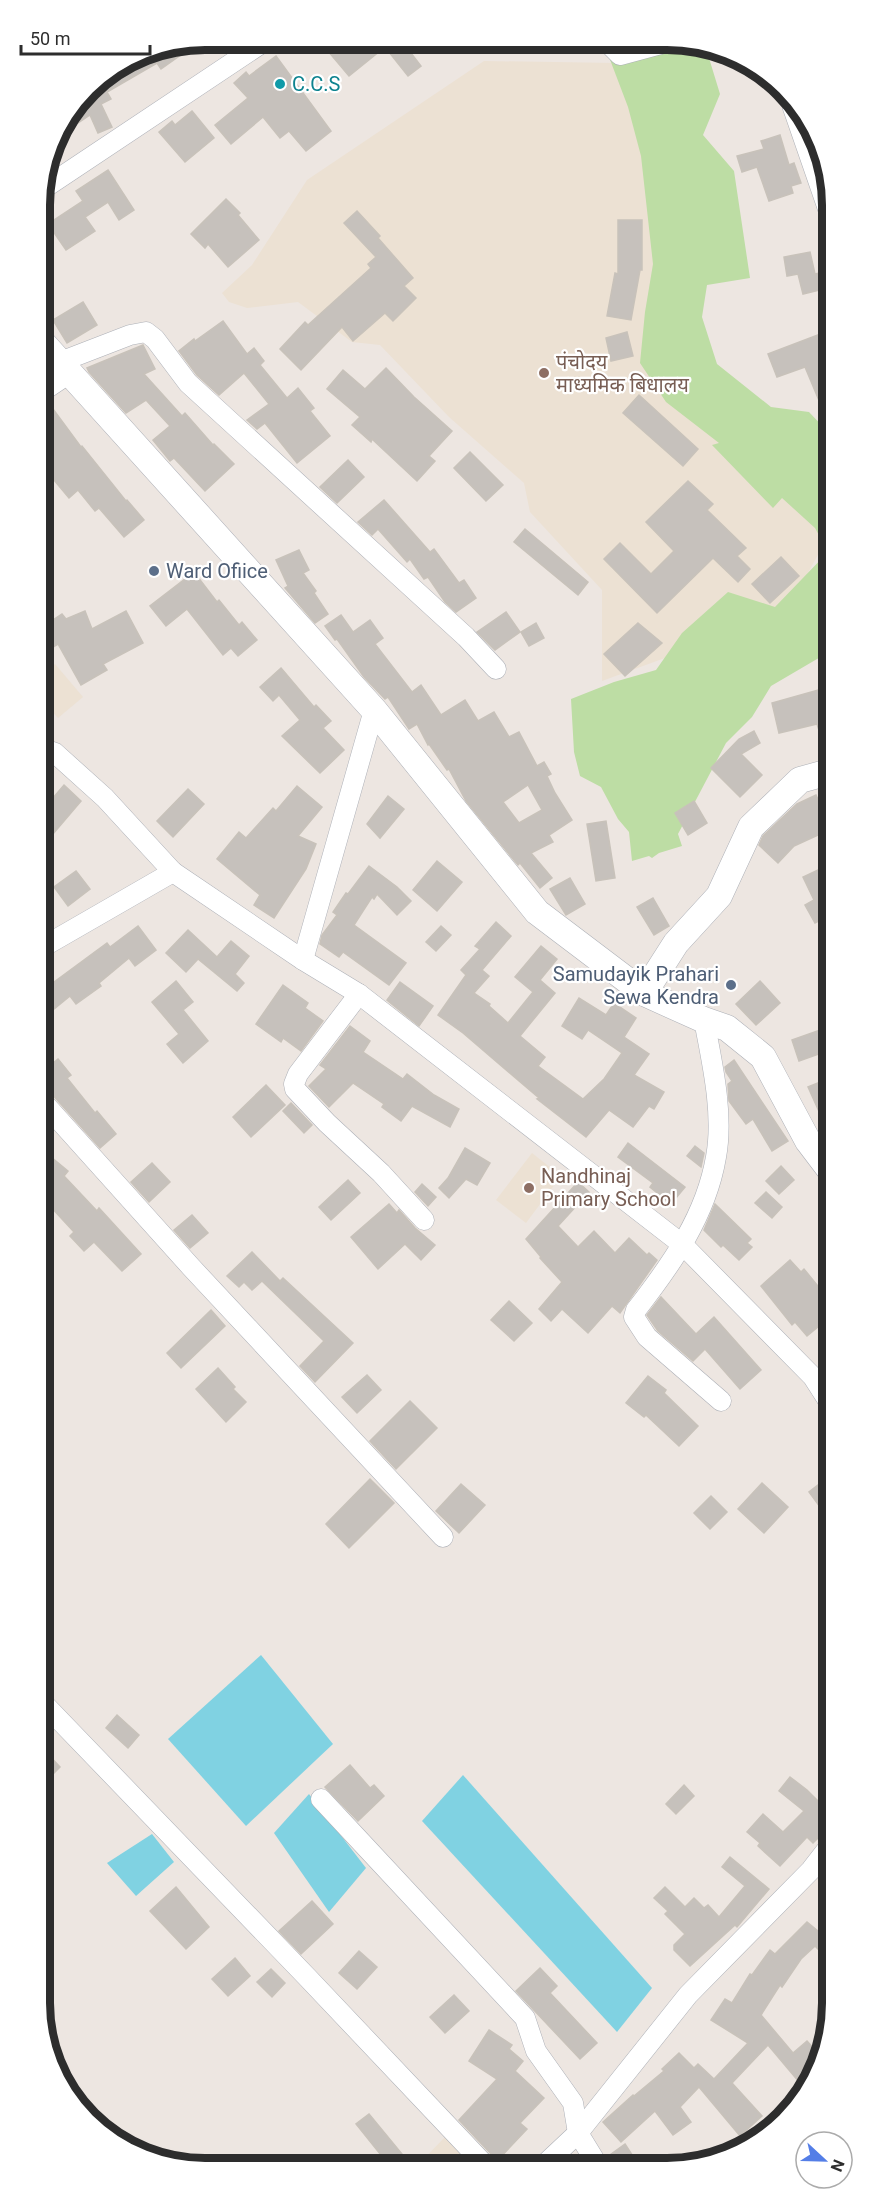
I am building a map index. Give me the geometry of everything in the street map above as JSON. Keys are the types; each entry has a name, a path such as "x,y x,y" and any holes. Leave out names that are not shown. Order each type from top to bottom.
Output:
{"street":[{"path":"614,49 620,55 642,49"},
{"path":"51,184 252,50"},
{"path":"806,136 821,186"},
{"path":"50,383 65,367 130,335 146,332 155,339 188,383 466,637 496,669"},
{"path":"50,351 374,710 537,912 644,993 704,1020 728,1028 763,1057 808,1141 822,1159"},
{"path":"303,960 374,710"},
{"path":"50,751 55,753 105,798 173,872 303,960 359,994 683,1245 813,1377 822,1391"},
{"path":"644,993 676,943 719,896 751,827 800,780 822,774"},
{"path":"50,944 173,872"},
{"path":"359,994 298,1074 294,1084 295,1089 327,1123 381,1173 424,1221"},
{"path":"704,1020 714,1076 718,1127 717,1157 706,1194 683,1245 669,1268 636,1310 634,1317 647,1337 721,1401"},
{"path":"49,1109 191,1267 443,1537"},
{"path":"49,1709 478,2158"},
{"path":"321,1799 525,2018 536,2051 573,2103 578,2133 593,2158"},
{"path":"551,2158 578,2133 688,1995 811,1870 822,1856"}],"shaded area":[{"name":"पंचोदय माध्यमिक बिधालय","path":"484,61 617,63 640,97 669,307 822,525 822,548 785,614 602,681 602,590 530,512 524,483 449,417 380,345 352,342 298,302 247,308 229,302 222,293 252,265 307,180"},
{"path":"55,664 83,697 58,718 50,709 50,669"},
{"name":"Nandhinaj Primary School","path":"532,1153 561,1176 526,1223 496,1200"},
{"path":"448,2134 474,2158 425,2158"}],"green space":[{"path":"630,49 668,49 708,55 720,94 703,135 734,171 750,278 707,285 702,317 717,364 771,407 809,412 822,426 822,541 815,528 782,498 773,508 712,445 719,443 666,402 640,363 653,264 641,156 628,107 609,57"},
{"path":"822,558 822,656 771,686 752,717 726,743 678,834 682,846 659,853 652,858 649,856 632,861 629,832 618,819 601,787 580,776 574,752 571,699 614,682 656,670 682,633 728,592 775,607"}],"water":[{"path":"261,1655 333,1744 246,1826 168,1739"},
{"path":"463,1775 652,1988 617,2032 422,1821"},
{"path":"309,1794 366,1868 329,1912 274,1833"},
{"path":"152,1834 174,1862 136,1896 107,1863"}],"building":[{"path":"330,50 382,50 349,76 328,51"},
{"path":"387,50 408,50 421,66 408,76"},
{"path":"180,51 182,54 161,69 157,63 107,92 111,99 101,104 112,127 98,133 90,115 78,123 75,119 81,110 110,81 145,61 174,52"},
{"path":"276,56 331,131 306,151 289,131 280,138 263,117 231,144 215,125 248,98 234,83 246,72 249,76"},
{"path":"192,111 214,138 185,162 159,132 172,121 175,125"},
{"path":"780,135 789,165 794,163 801,183 791,186 793,193 769,201 757,167 742,172 737,156 764,149 761,141"},
{"path":"108,170 134,210 119,220 108,202 85,217 95,231 66,250 50,227 50,223 83,201 76,191"},
{"path":"226,199 240,213 238,215 259,240 228,267 208,244 205,248 191,234"},
{"path":"357,211 413,278 404,286 416,298 393,321 385,313 353,341 342,327 301,370 280,349 305,322 308,325 371,268 368,264 376,257 344,223"},
{"path":"618,220 642,220 642,270 640,270 631,320 607,316 615,273 618,274"},
{"path":"810,252 815,274 822,272 822,289 803,294 798,274 787,276 784,257"},
{"path":"83,302 97,325 67,343 53,320"},
{"path":"223,321 247,354 254,348 264,361 260,365 287,398 298,388 314,408 310,411 330,436 297,463 265,423 257,429 247,420 269,404 244,373 219,395 197,375 179,351"},
{"path":"627,332 633,356 611,361 606,338"},
{"path":"822,333 822,408 805,367 777,377 768,354"},
{"path":"143,345 155,369 144,374 182,416 185,413 213,445 234,464 205,491 174,458 170,461 153,440 170,426 146,400 126,413 87,368"},
{"path":"386,368 452,431 429,456 435,461 417,481 372,439 371,442 352,425 360,417 327,389 343,370 365,389"},
{"path":"639,395 698,449 683,466 623,413"},
{"path":"53,409 81,447 144,520 124,537 99,508 95,511 78,490 69,498 54,480 50,482 50,411"},
{"path":"470,452 503,485 486,501 454,468"},
{"path":"348,460 364,477 337,503 320,487"},
{"path":"688,481 713,504 707,510 746,548 737,556 750,569 738,582 713,558 657,613 604,559 620,543 651,574 674,551 646,522"},
{"path":"384,500 430,552 434,549 459,583 464,580 476,598 456,612 445,602 428,577 424,579 410,559 407,562 378,529 372,535 358,522"},
{"path":"525,529 588,582 578,595 514,542"},
{"path":"299,550 309,570 303,573 328,614 315,623 285,588 288,586 276,560"},
{"path":"781,557 799,576 770,603 752,584"},
{"path":"194,572 217,602 219,600 239,625 242,622 257,640 238,656 231,648 223,655 187,609 166,626 150,606"},
{"path":"85,611 92,629 126,611 143,643 103,664 107,670 81,685 58,644 50,649 50,622 62,614 66,619"},
{"path":"506,612 520,632 495,650 477,632"},
{"path":"341,615 353,632 370,620 383,638 375,644 412,692 421,685 441,715 465,700 478,721 494,712 509,737 519,732 537,766 544,762 551,774 547,776 555,793 572,820 549,835 553,842 531,853 552,878 540,888 520,863 518,865 466,801 449,769 447,770 428,745 417,724 409,729 388,697 385,699 364,677 325,626","holes":["528,785 542,810 519,823 503,802"]},
{"path":"536,623 544,638 529,646 521,632"},
{"path":"638,623 662,643 625,676 604,654"},
{"path":"281,668 314,707 316,705 331,721 323,728 344,750 320,773 282,736 300,720 279,695 273,701 260,687"},
{"path":"822,689 822,740 817,724 779,733 772,703"},
{"path":"754,731 760,743 741,754 762,775 740,797 711,768 739,739"},
{"path":"64,785 81,801 53,834 50,831 50,802"},
{"path":"297,786 322,807 298,836 316,844 306,869 274,918 254,905 260,895 217,859 239,832 246,838 273,808 276,811"},
{"path":"188,789 204,804 173,837 157,821"},
{"path":"816,795 822,809 822,833 794,846 778,863 759,845 763,836 797,804"},
{"path":"388,796 404,809 380,838 367,824"},
{"path":"694,801 707,823 688,835 675,813"},
{"path":"606,821 615,878 596,881 587,824"},
{"path":"437,861 462,882 437,911 413,890"},
{"path":"369,866 411,901 397,915 377,894 374,899 372,897 354,925 406,963 389,985 343,952 339,957 320,944 322,935 337,915 333,912"},
{"path":"818,870 822,879 822,919 815,923 805,905 814,900 803,877"},
{"path":"76,871 90,889 68,906 54,887"},
{"path":"570,878 585,904 566,915 550,889"},
{"path":"653,898 669,926 654,935 637,907"},
{"path":"496,922 511,936 482,970 489,976 474,993 490,1004 489,1006 508,1023 533,992 515,977 541,946 557,959 540,980 555,993 520,1036 545,1057 538,1066 583,1099 604,1079 622,1053 588,1030 582,1039 562,1026 579,998 606,1015 614,1003 636,1018 624,1037 649,1054 634,1075 664,1092 654,1109 649,1106 633,1127 609,1110 586,1137 537,1099 539,1098 463,1033 438,1015 466,975 461,970 480,949 475,946"},
{"path":"138,926 156,950 135,966 129,958 99,983 101,986 76,1004 70,996 50,1013 50,977 54,982 107,943 110,947"},
{"path":"441,926 451,935 436,951 426,942"},
{"path":"188,930 217,957 231,941 249,956 235,974 244,983 237,991 198,959 186,972 166,953"},
{"path":"176,981 193,1002 183,1010 208,1041 183,1063 167,1044 179,1034 152,1002"},
{"path":"760,981 780,1003 756,1025 736,1004"},
{"path":"400,982 433,1006 419,1026 387,1000"},
{"path":"283,985 308,1003 305,1008 323,1021 301,1051 283,1038 281,1042 256,1024"},
{"path":"350,1026 370,1041 363,1052 403,1079 407,1074 434,1095 459,1109 450,1127 412,1106 401,1121 382,1107 384,1104 353,1083 329,1107 309,1086 326,1069 320,1065"},
{"path":"822,1029 822,1053 799,1061 792,1040"},
{"path":"58,1059 71,1075 67,1078 95,1113 97,1111 116,1134 100,1148 50,1092 50,1066"},
{"path":"734,1060 788,1141 772,1151 753,1119 746,1124 729,1101 728,1084 732,1081 725,1067"},
{"path":"822,1081 822,1118 808,1087"},
{"path":"266,1085 285,1105 251,1137 233,1117"},
{"path":"291,1103 312,1125 304,1133 283,1111"},
{"path":"628,1143 685,1187 671,1204 650,1187 653,1183 618,1157"},
{"path":"695,1146 704,1153 701,1167 687,1156"},
{"path":"465,1148 490,1163 477,1185 466,1179 449,1198 439,1188 448,1178"},
{"path":"51,1157 68,1171 64,1176 97,1211 99,1208 141,1254 122,1271 94,1242 84,1251 70,1236 74,1232 49,1205 52,1203 49,1201"},
{"path":"152,1163 170,1182 149,1202 131,1182"},
{"path":"781,1166 794,1180 779,1194 766,1181"},
{"path":"348,1180 360,1193 331,1220 319,1207"},
{"path":"578,1182 589,1192 558,1226 578,1247 594,1231 615,1253 629,1238 647,1255 649,1253 657,1260 620,1313 612,1306 588,1333 562,1309 551,1321 539,1309 562,1282 526,1239"},
{"path":"422,1184 436,1197 428,1206 415,1192"},
{"path":"766,1192 782,1207 772,1218 755,1203"},
{"path":"389,1204 397,1213 399,1210 435,1245 421,1260 405,1244 378,1269 351,1237"},
{"path":"715,1204 751,1239 747,1243 752,1247 739,1260 723,1245 721,1247 704,1230"},
{"path":"192,1215 208,1233 190,1248 174,1230"},
{"path":"252,1252 280,1281 283,1278 353,1343 315,1382 300,1366 324,1341 262,1281 252,1290 244,1282 239,1287 227,1276"},
{"path":"790,1260 801,1272 804,1269 822,1291 822,1299 818,1302 822,1307 822,1324 807,1336 795,1322 792,1325 761,1286"},
{"path":"661,1297 696,1334 714,1317 761,1370 740,1389 705,1349 693,1361 658,1331 647,1315"},
{"path":"509,1301 532,1323 514,1341 491,1320"},
{"path":"211,1310 225,1326 181,1368 167,1353"},
{"path":"218,1368 246,1402 226,1422 196,1389"},
{"path":"367,1375 381,1390 357,1413 342,1397"},
{"path":"648,1376 666,1390 664,1393 698,1426 679,1446 646,1415 644,1417 626,1403"},
{"path":"410,1401 437,1428 396,1469 370,1441"},
{"path":"370,1479 394,1503 349,1548 326,1524"},
{"path":"822,1482 822,1510 809,1492"},
{"path":"762,1483 788,1507 764,1533 738,1509"},
{"path":"461,1484 485,1505 459,1533 436,1511"},
{"path":"711,1496 727,1512 710,1529 694,1513"},
{"path":"117,1715 139,1735 128,1748 106,1728"},
{"path":"49,1755 60,1767 49,1778"},
{"path":"350,1765 370,1788 374,1785 384,1796 358,1821 325,1787"},
{"path":"790,1777 822,1805 822,1827 819,1830 822,1834 813,1843 807,1837 780,1866 758,1846 760,1843 747,1832 763,1814 783,1832 804,1811 779,1791"},
{"path":"684,1785 694,1796 676,1814 666,1804"},
{"path":"730,1857 769,1889 737,1927 735,1925 690,1966 674,1950 674,1945 685,1934 665,1914 668,1911 654,1898 665,1887 685,1907 694,1898 704,1908 708,1905 719,1917 745,1886 722,1867"},
{"path":"176,1887 209,1927 186,1949 150,1911"},
{"path":"312,1901 333,1924 301,1954 279,1931"},
{"path":"807,1922 818,1931 822,1926 822,1945 818,1949 815,1946 801,1959 782,1987 780,1985 761,2015 793,2053 807,2041 815,2050 800,2084 768,2045 732,2083 762,2116 740,2136 699,2087 680,2107 691,2122 673,2135 655,2111 621,2142 603,2122 664,2071 662,2069 679,2053 694,2068 698,2064 714,2079 748,2043 711,2020 725,1999 732,2003 750,1974 752,1975 770,1950 775,1954"},
{"path":"359,1951 377,1967 357,1989 339,1973"},
{"path":"235,1958 250,1976 228,1996 212,1979"},
{"path":"540,1968 557,1986 550,1993 597,2043 580,2059 516,1991"},
{"path":"271,1969 285,1983 272,1997 257,1982"},
{"path":"454,1995 469,2011 445,2033 430,2017"},
{"path":"489,2030 512,2045 509,2049 523,2061 515,2071 544,2098 520,2123 527,2129 500,2158 494,2158 459,2120 497,2079 469,2061"},
{"path":"369,2114 405,2158 383,2158 356,2124"},
{"path":"625,2144 634,2158 607,2158"}],"place":[{"name":"C.C.S","path":"280,84"},
{"name":"पंचोदय माध्यमिक बिधालय","path":"544,373"},
{"name":"Ward Ofiice","path":"154,571"},
{"name":"Samudayik Prahari Sewa Kendra","path":"731,985"},
{"name":"Nandhinaj Primary School","path":"529,1188"}]}
